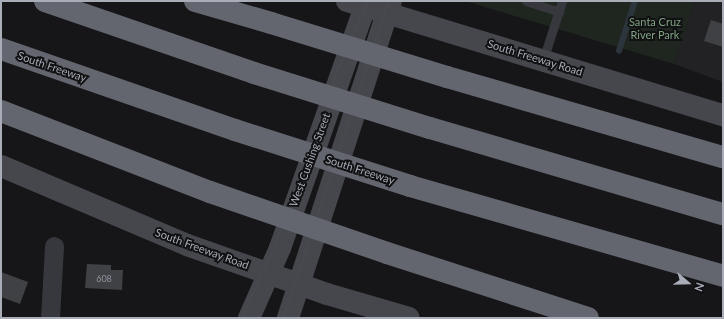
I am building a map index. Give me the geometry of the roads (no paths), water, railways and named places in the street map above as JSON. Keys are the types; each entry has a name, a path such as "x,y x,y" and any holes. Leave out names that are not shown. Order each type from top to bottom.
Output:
{"highway":[{"path":"45,1 254,73 430,128 723,214"},
{"path":"195,1 723,157"},
{"name":"South Freeway","path":"1,49 235,130 410,186 723,276"},
{"path":"1,112 210,192 387,253 588,318"}],"main road":[{"name":"South Freeway Road","path":"360,3 389,7 543,60 723,115"},
{"name":"West Cushing Street","path":"250,318 268,274 360,3"},
{"path":"288,318 389,7"},
{"name":"South Freeway Road","path":"1,166 150,230 268,274 409,318"}],"street":[{"path":"50,318 54,246"}],"lane":[{"path":"526,1 559,12"},
{"path":"543,60 562,1"}],"waterway":[{"path":"619,51 635,1"}],"tram line":[{"path":"241,318 275,244 337,70 367,1"},
{"path":"283,318 388,1"}],"park label":[{"name":"Santa Cruz River Park","path":"655,29"}]}
